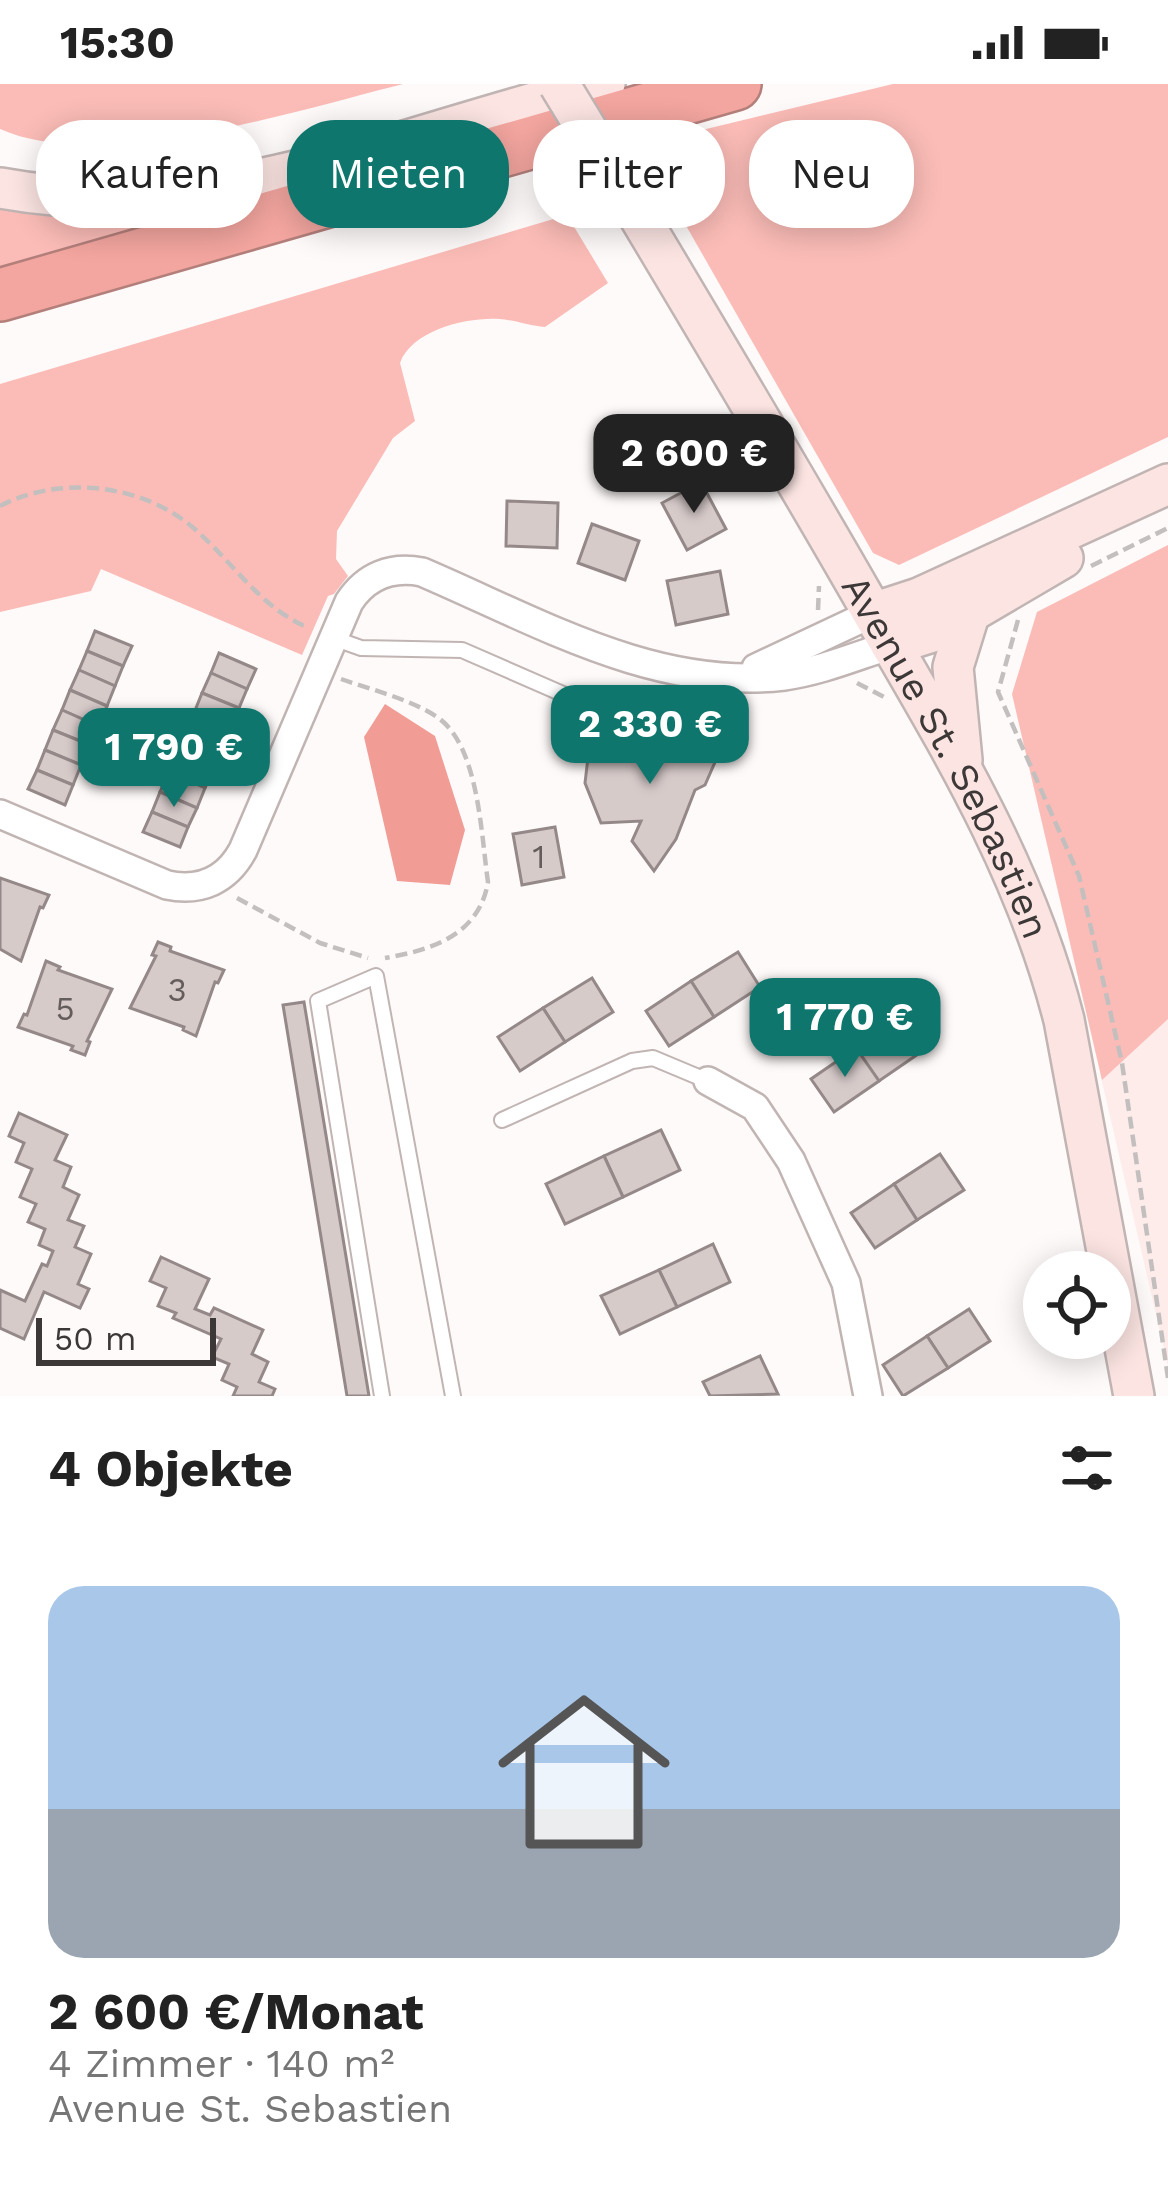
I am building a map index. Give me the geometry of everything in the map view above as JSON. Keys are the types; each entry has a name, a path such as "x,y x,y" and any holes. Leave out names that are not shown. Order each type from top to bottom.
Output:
{"highway":[{"path":"0,295 736,84"}],"main road":[{"name":"Avenue St. Sebastien","path":"559,84 882,629 1013,868 1048,958 1079,1093 1134,1396"},
{"path":"0,188 93,198 226,185 344,161 605,84"},
{"path":"882,629 919,598 1168,484"},
{"path":"882,629 942,629 1168,501"},
{"path":"964,775 953,667 970,612"}],"street":[{"path":"0,814 167,885 193,887 212,882 241,855 349,602 361,586 383,573 409,570 637,663 704,674 779,676 839,661 882,629"},
{"path":"704,674 767,665 824,635 882,629"},
{"path":"708,1081 755,1107 790,1161 846,1283 868,1396"}],"lane":[{"path":"333,638 361,648 462,650 611,715"},
{"path":"382,1396 318,1001 376,976 453,1396"},
{"path":"502,1120 632,1061 653,1058 708,1081"}],"path":[{"path":"0,506 70,485 136,498 194,528 266,603 294,622 333,638"},
{"path":"1086,569 1168,528"},
{"path":"819,584 814,620 824,635"},
{"path":"1018,618 998,692 1079,877 1122,1063 1168,1378"},
{"path":"839,661 852,682 886,699"},
{"path":"212,882 320,943 374,960 439,944 463,931 485,900 488,882 469,765 449,726 433,714 319,670"}],"shaded area":[{"path":"0,84 403,84 263,120 36,120 36,139 0,129"},
{"path":"893,84 1168,84 1168,437 899,565 873,553 687,228 725,228 725,125"},
{"path":"287,190 287,197 263,204 263,191"},
{"path":"36,200 36,228 179,228 0,279 0,201"},
{"path":"533,225 575,228 608,283 545,327 472,320 428,334 406,352 400,363 415,421 393,438 337,531 336,559 348,576 328,596 302,655 101,569 91,591 0,612 0,384"},
{"path":"1168,545 1168,1366 1012,694 1037,612"},
{"path":"1168,545 1168,1019 1102,1080 1012,694 1037,612"},
{"path":"385,704 435,736 465,830 450,885 397,881 364,737"}],"building":[{"path":"701,482 726,529 687,550 662,503"},
{"path":"507,501 558,503 557,548 506,546"},
{"path":"592,524 639,541 625,580 578,563"},
{"path":"720,571 728,614 676,625 667,581"},
{"path":"95,631 132,646 123,666 87,651"},
{"path":"87,651 123,666 115,686 79,670"},
{"path":"219,653 256,669 247,689 211,673"},
{"path":"79,670 115,686 107,706 70,690"},
{"path":"211,673 247,689 239,708 202,693"},
{"path":"70,690 107,706 98,726 62,710"},
{"path":"202,693 239,708 230,728 194,713"},
{"path":"62,710 98,726 90,745 53,730"},
{"path":"194,713 230,728 222,748 186,733"},
{"path":"651,720 719,753 705,785 695,790 676,839 654,871 632,841 641,821 601,823 585,783 589,749 637,757"},
{"path":"53,730 90,745 81,765 45,750"},
{"path":"186,733 222,748 214,768 177,752"},
{"path":"45,750 81,765 73,785 37,770"},
{"path":"177,752 214,768 205,788 169,772"},
{"path":"37,770 73,785 65,805 28,789"},
{"path":"169,772 205,788 197,808 160,792"},
{"path":"160,792 197,808 188,827 152,812"},
{"path":"152,812 188,827 180,847 143,832"},
{"path":"555,827 564,877 522,885 513,834"},
{"path":"0,878 49,895 21,961 0,949"},
{"path":"158,942 224,970 196,1036 130,1008 156,956 152,955"},
{"path":"738,952 760,987 714,1017 691,981"},
{"path":"46,961 112,989 85,1055 71,1050 73,1046 18,1027"},
{"path":"592,978 613,1012 565,1042 543,1008"},
{"path":"691,981 714,1017 669,1046 646,1011"},
{"path":"304,1002 369,1396 347,1396 283,1005"},
{"path":"543,1008 565,1042 520,1071 498,1037"},
{"path":"899,1020 921,1052 879,1081 856,1048"},
{"path":"856,1048 879,1081 834,1112 811,1079"},
{"path":"19,1113 67,1135 55,1160 71,1167 63,1187 79,1195 68,1220 84,1226 75,1247 91,1254 78,1284 89,1289 80,1308 44,1292 24,1339 0,1328 0,1290 25,1301 53,1251 39,1245 45,1229 28,1222 36,1204 20,1197 32,1169 16,1162 24,1143 9,1136"},
{"path":"661,1130 680,1170 623,1197 604,1156"},
{"path":"940,1154 964,1190 917,1220 894,1184"},
{"path":"604,1156 623,1197 565,1224 546,1184"},
{"path":"894,1184 917,1220 875,1248 851,1213"},
{"path":"713,1244 730,1282 677,1307 659,1270"},
{"path":"161,1257 209,1279 195,1309 210,1315 214,1308 263,1330 252,1354 268,1362 259,1382 275,1389 272,1396 233,1396 237,1387 222,1380 229,1364 212,1357 221,1339 173,1318 176,1313 158,1306 166,1288 150,1281"},
{"path":"659,1270 677,1307 620,1334 601,1296"},
{"path":"969,1309 990,1341 948,1368 927,1336"},
{"path":"927,1336 948,1368 903,1396 883,1365"},
{"path":"760,1356 778,1394 710,1396 703,1382"}]}
